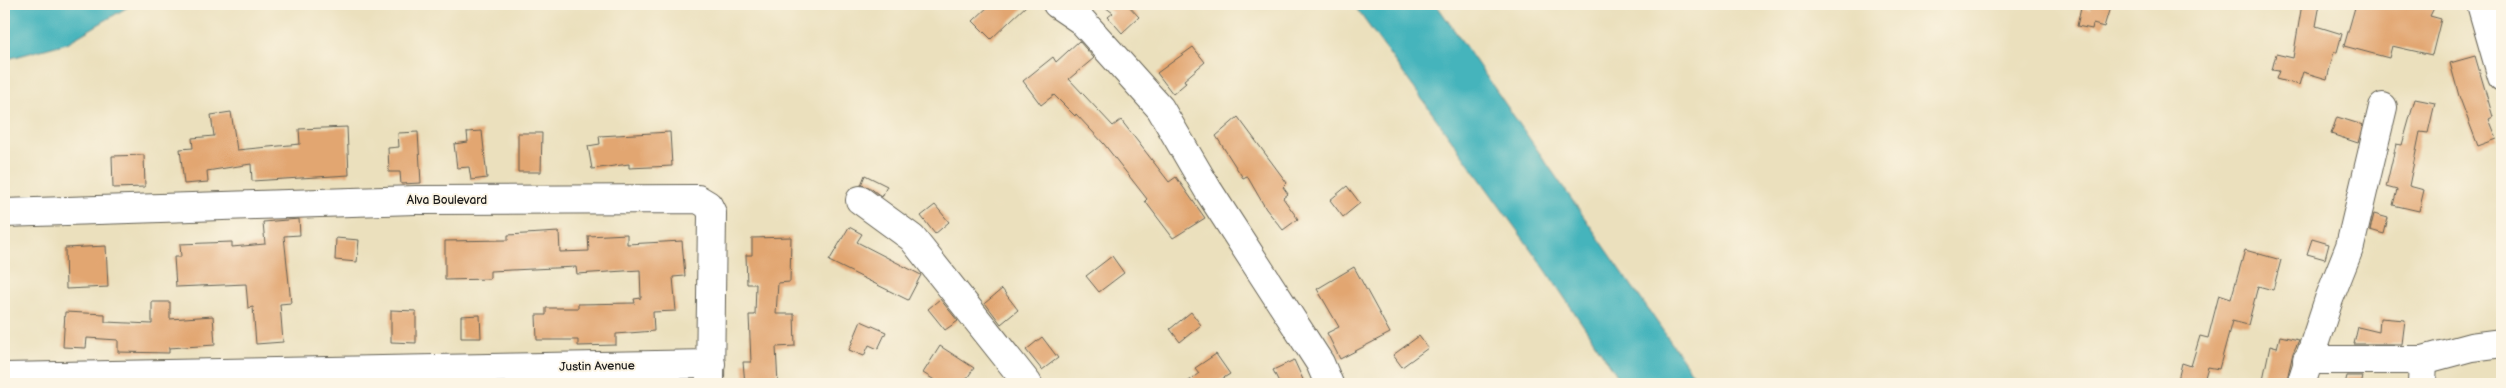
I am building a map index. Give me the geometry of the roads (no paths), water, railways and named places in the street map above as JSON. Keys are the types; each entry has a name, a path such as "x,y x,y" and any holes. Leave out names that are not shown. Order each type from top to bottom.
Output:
{"street":[{"path":"1057,4 1082,21 1160,108 1208,190 1320,363 1328,384"},
{"path":"2481,4 2502,77"},
{"path":"2493,4 2502,11"},
{"path":"2383,107 2350,246 2304,372 2422,372 2471,347 2502,343"},
{"name":"Alva Boulevard","path":"4,213 416,200 698,199 708,205 712,213 711,374"},
{"path":"860,200 912,238 1028,384"},
{"name":"Justin Avenue","path":"4,377 711,374"}],"water":[{"path":"4,4 133,4 67,43 4,60"},
{"path":"1353,4 1436,4 1700,384 1623,384 1543,266"}]}
